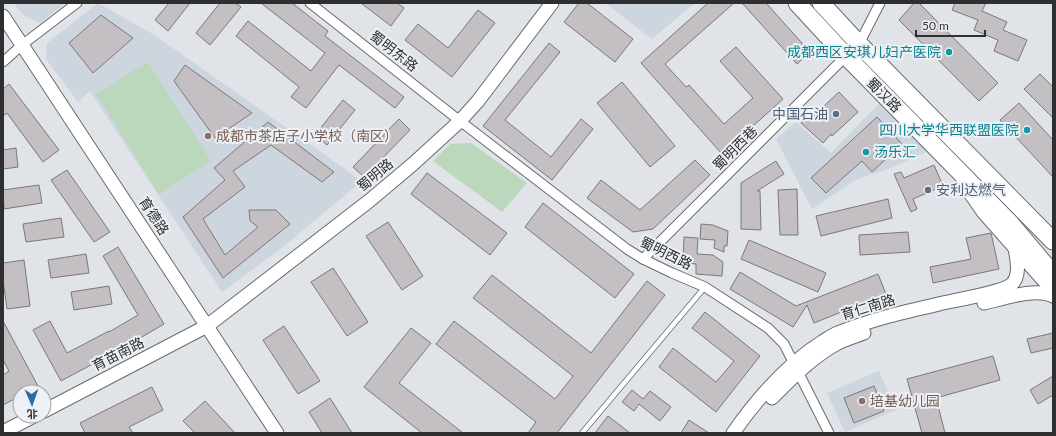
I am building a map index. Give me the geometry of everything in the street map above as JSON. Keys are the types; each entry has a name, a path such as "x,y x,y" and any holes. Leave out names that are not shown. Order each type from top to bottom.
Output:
{"highway":[{"name":"蜀汉路","path":"797,3 846,56 1010,223 1053,274"},
{"name":"蜀汉路","path":"821,3 859,44 1053,241"}],"street":[{"path":"3,62 22,45 77,3"},
{"name":"蜀明东路","path":"310,3 460,121"},
{"name":"蜀明路","path":"207,326 369,201 460,121 478,101 552,3"},
{"path":"859,44 880,3"},
{"name":"育德路","path":"3,16 277,433"},
{"name":"蜀明西巷","path":"643,259 846,56"},
{"name":"蜀明西路","path":"460,121 627,249 643,259 705,287 768,328 784,344 829,433"},
{"path":"940,151 984,213 1053,291"},
{"name":"育仁南路","path":"733,433 747,413 816,346 837,333 900,313 994,292 1010,286 1016,280 1017,274 1015,248"},
{"path":"742,433 751,420 796,367 839,342 910,318 1023,294 1040,292 1053,296"},
{"name":"育苗南路","path":"52,407 207,326"},
{"path":"3,432 18,424"}],"lane":[{"path":"582,433 705,287"}],"shaded area":[{"path":"14,3 65,3 40,23 24,16"},
{"name":"成都市茶店子小学校（南区）","path":"98,3 156,36 362,181 278,251 222,292 90,91 78,102 46,59 47,43"},
{"path":"605,3 695,3 652,39"},
{"path":"883,102 928,151 886,170 857,179 812,209 776,139 796,122 831,153 877,106"},
{"name":"培基幼儿园","path":"879,371 896,410 845,432 827,393"}],"green space":[{"path":"148,62 211,161 159,194 96,94"},
{"path":"471,143 527,183 502,212 433,161 450,144"}],"building":[{"path":"169,3 190,3 168,31 155,20"},
{"path":"220,3 235,3 241,7 210,45 196,33"},
{"path":"261,3 292,3 328,31 325,36 404,97 395,108 339,65 306,108 291,97 299,87 236,36 248,21 311,71 325,53"},
{"path":"361,3 397,3 404,8 391,26"},
{"path":"579,3 587,3 633,39 615,62 564,22"},
{"path":"708,3 734,3 665,64 686,87 689,85 724,124 753,98 720,61 736,47 783,99 722,154 641,63"},
{"path":"742,3 766,3 810,52 797,64"},
{"name":"成都西区安琪儿妇产医院","path":"914,3 919,3 998,83 979,101 899,20"},
{"path":"955,3 986,3 982,11 1007,22 1003,30 1027,40 1018,61 994,51 998,40 974,30 978,20 952,10"},
{"path":"478,10 495,23 452,77 405,40 418,24 448,48"},
{"path":"101,15 133,38 93,73 69,43"},
{"path":"549,43 560,52 505,120 551,157 581,119 593,129 552,180 483,126"},
{"path":"185,65 252,113 215,138 174,81"},
{"path":"1040,74 1053,87 1053,118 1024,89"},
{"path":"622,82 675,146 650,167 597,103"},
{"path":"9,84 59,150 43,162 7,113 3,116 3,89"},
{"path":"839,92 858,112 832,136 831,134 823,143 801,123 807,117 809,120"},
{"path":"343,100 355,110 327,145 315,135"},
{"name":"四川大学华西联盟医院","path":"1019,103 1053,140 1053,177 1000,120"},
{"name":"汤乐汇","path":"877,117 902,144 872,172 862,161 826,193 811,178"},
{"path":"399,119 410,130 364,177 353,167"},
{"path":"268,122 334,172 322,182 271,145 233,171 245,187 203,219 225,255 258,227 250,221 249,210 276,210 290,224 223,278 183,217 225,180 214,168"},
{"path":"16,148 18,167 3,169 3,150"},
{"path":"695,160 710,175 653,229 633,232 587,198 601,180 640,210"},
{"path":"776,161 784,174 757,191 760,191 761,230 741,229 741,183"},
{"path":"934,165 943,186 913,199 917,209 911,212 894,174 901,172 904,178"},
{"path":"67,170 110,232 94,242 51,180"},
{"path":"427,173 507,233 490,255 411,194"},
{"path":"39,185 42,203 4,209 3,190"},
{"path":"797,189 798,235 780,235 778,190"},
{"path":"888,199 892,218 821,236 816,216"},
{"path":"543,203 634,274 615,298 525,227"},
{"path":"61,218 64,237 26,242 23,224"},
{"path":"388,222 423,276 402,290 366,236"},
{"path":"701,224 713,225 728,231 727,246 724,246 724,252 714,248 715,240 700,239"},
{"path":"908,232 910,252 860,255 859,235"},
{"path":"991,233 999,269 933,283 930,267 971,259 966,238"},
{"path":"684,237 698,238 697,254 713,255 723,262 722,276 696,274 696,264 683,263"},
{"path":"749,240 826,273 818,292 741,259"},
{"path":"118,247 164,324 61,381 33,330 50,321 67,353 109,332 138,315 103,256"},
{"path":"86,254 89,273 51,278 48,260"},
{"path":"24,260 30,306 7,309 3,280 3,263"},
{"path":"333,268 368,322 347,336 311,282"},
{"path":"740,272 796,306 878,274 886,294 814,323 807,305 793,327 730,289"},
{"path":"492,275 591,353 647,281 665,295 557,433 528,433 536,422 436,344 454,321 555,399 573,376 473,298"},
{"path":"109,286 112,304 74,310 71,292"},
{"path":"705,312 760,356 716,412 659,367 673,348 716,382 734,361 692,328"},
{"path":"3,321 37,384 12,384 12,400 3,405 3,375 9,371 3,360"},
{"path":"284,326 320,381 298,394 263,340"},
{"path":"411,328 431,343 399,383 463,433 422,433 364,387"},
{"path":"1053,333 1053,348 1031,353 1027,339"},
{"path":"993,356 1000,380 936,398 945,433 922,433 907,379"},
{"path":"1053,376 1053,395 1038,404 1030,390"},
{"path":"874,386 884,411 854,423 844,398"},
{"path":"152,387 163,410 129,427 133,433 85,433 80,423"},
{"path":"632,390 643,399 650,391 671,407 660,421 639,404 634,411 622,402"},
{"path":"330,398 352,433 322,433 309,412"},
{"path":"205,401 235,433 195,433 183,421"},
{"path":"608,416 630,433 595,433"},
{"path":"689,420 709,433 681,433"}],"place":[{"name":"成都西区安琪儿妇产医院","path":"949,52"},
{"name":"中国石油","path":"836,114"},
{"name":"四川大学华西联盟医院","path":"1027,130"},
{"name":"成都市茶店子小学校（南区）","path":"208,136"},
{"name":"汤乐汇","path":"866,152"},
{"name":"安利达燃气","path":"928,190"},
{"name":"培基幼儿园","path":"862,401"}]}
